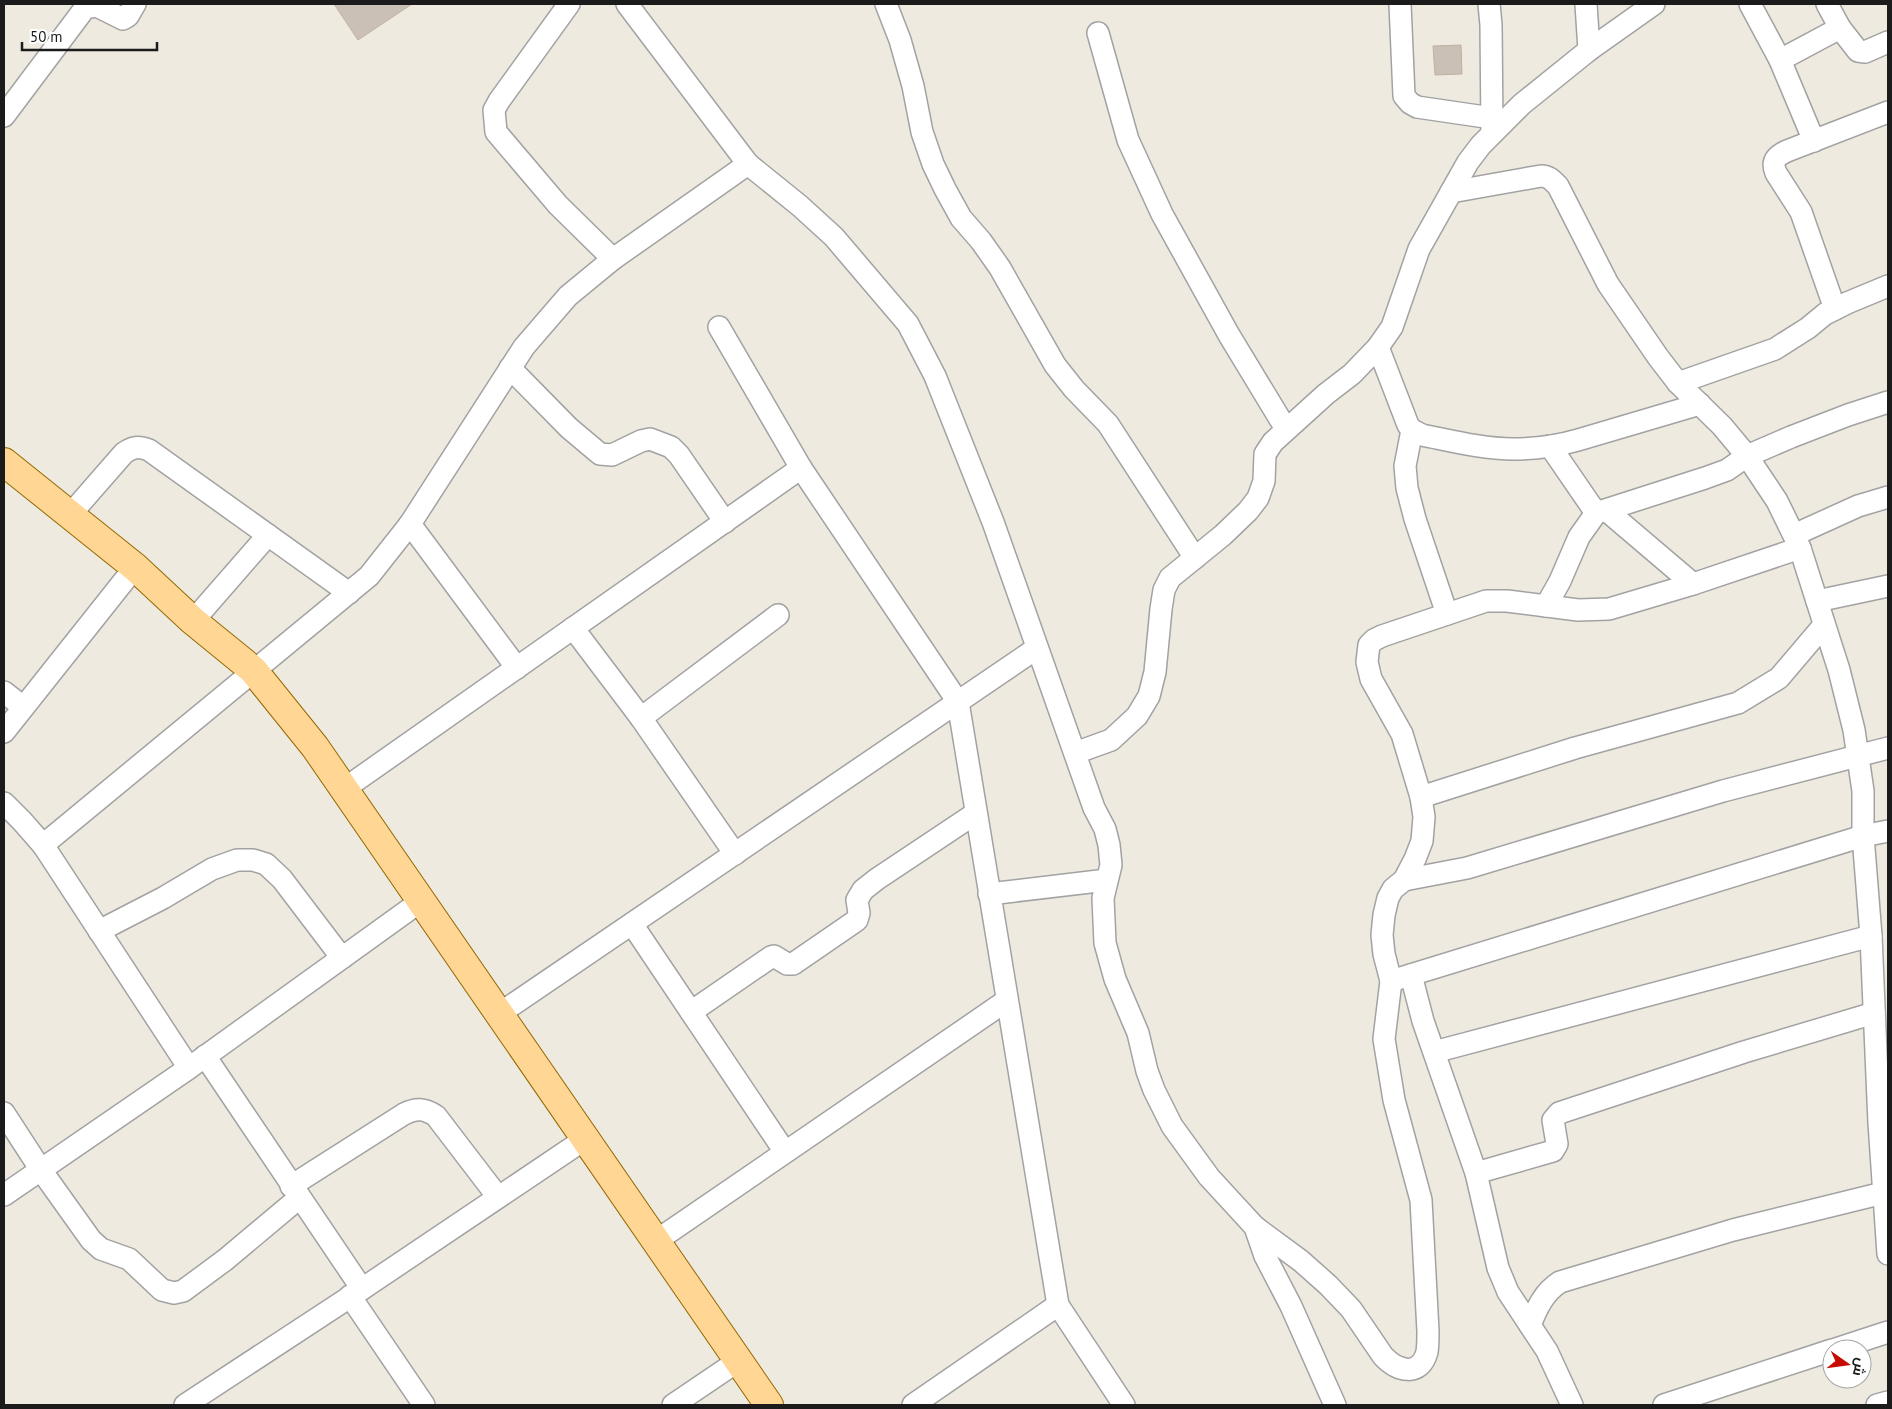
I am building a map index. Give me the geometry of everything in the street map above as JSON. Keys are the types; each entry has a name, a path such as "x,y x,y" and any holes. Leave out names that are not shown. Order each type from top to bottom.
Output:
{"main road":[{"path":"4,462 135,567 193,621 253,670 315,747 769,1405"}],"street":[{"path":"4,116 85,8 96,6 123,19 128,16 134,4"},
{"path":"569,4 494,110 496,132 558,205 613,259"},
{"path":"627,4 748,164 800,206 834,237 908,324 934,376 993,522 1109,845 1110,865 1103,898 1102,920 1105,943 1115,979 1138,1033 1146,1070 1154,1090 1172,1126 1209,1177 1255,1227 1301,1261 1351,1308 1389,1362 1406,1370 1421,1364 1427,1352 1428,1332 1421,1200 1394,1100 1384,1039 1401,978"},
{"path":"886,4 900,40 913,86 922,132 933,164 961,218 981,241 1000,268 1055,365 1074,389 1108,424 1195,558"},
{"path":"1400,4 1404,96 1417,107 1492,125"},
{"path":"1489,4 1492,125"},
{"path":"1586,4 1589,50"},
{"path":"1076,753 1111,740 1137,716 1149,696 1155,672 1164,590 1170,578 1242,517 1258,498 1264,480 1265,454 1273,442 1286,428 1352,374 1378,347 1392,327 1419,249 1468,162 1492,125 1522,104 1589,50 1654,4"},
{"path":"1750,4 1780,60 1814,141"},
{"path":"1827,4 1840,28 1861,52 1888,42"},
{"path":"1780,60 1840,28"},
{"path":"1098,33 1128,140 1162,214 1229,335 1286,428"},
{"path":"1835,309 1801,212 1776,173 1773,166 1774,160 1779,155 1888,112"},
{"path":"43,845 369,576 410,524 524,347 568,296 613,259 748,164"},
{"path":"1451,192 1541,176 1546,176 1558,186 1608,284 1678,383 1722,426 1747,456 1777,501 1797,542 1839,670 1858,755 1863,791 1863,836 1876,927 1874,1013 1882,1036 1883,1193 1888,1254"},
{"path":"1678,383 1775,349 1835,309 1888,286"},
{"path":"719,327 801,468 958,702 1006,1001 1058,1305 1124,1405"},
{"path":"1378,347 1408,425 1412,430 1422,435 1494,448 1512,449 1550,446 1578,440 1700,404"},
{"path":"510,368 569,428 600,454 612,455 641,441 650,439 671,447 679,455 725,522"},
{"path":"1546,606 1560,581 1579,537 1601,512 1726,470 1747,456 1822,424 1888,402"},
{"path":"1412,430 1405,466 1407,488 1415,519 1447,614"},
{"path":"1550,446 1601,512 1693,584"},
{"path":"69,516 124,454 135,447 149,450 349,593"},
{"path":"344,789 801,468"},
{"path":"1572,1405 1547,1351 1508,1292 1498,1268 1476,1173 1423,1021 1401,978 1384,954 1382,935 1388,898 1393,889 1404,880 1415,859 1422,841 1424,817 1421,797 1402,734 1371,679 1367,662 1369,645 1382,636 1486,601 1507,601 1578,610 1609,609 1693,584 1797,542 1858,506 1888,497"},
{"path":"410,524 517,668"},
{"path":"193,621 268,535"},
{"path":"4,732 135,567"},
{"path":"1816,601 1888,586"},
{"path":"641,718 778,615"},
{"path":"1421,797 1575,748 1738,703 1779,678 1824,625"},
{"path":"573,628 641,718 735,854"},
{"path":"499,1014 1037,648"},
{"path":"4,692 23,707"},
{"path":"1404,880 1467,868 1723,791 1888,748"},
{"path":"4,803 43,845 99,931 295,1192 424,1405"},
{"path":"691,1012 770,957 774,956 786,964 793,964 859,916 857,900 863,890 976,812"},
{"path":"1401,978 1863,836 1888,830"},
{"path":"99,931 164,898 212,869 237,860 253,860 266,864 282,879 342,958"},
{"path":"989,894 1106,880"},
{"path":"4,1195 197,1062 421,901"},
{"path":"632,924 785,1152"},
{"path":"1434,1052 1876,927"},
{"path":"656,1241 1006,1001"},
{"path":"1476,1173 1553,1151 1557,1144 1553,1120 1559,1113 1744,1052 1874,1013"},
{"path":"4,1114 91,1240 101,1249 129,1259 162,1290 169,1293 182,1292 225,1260 295,1192 404,1114 420,1109 427,1110 436,1116 498,1198"},
{"path":"184,1405 356,1293 585,1139"},
{"path":"1530,1325 1544,1297 1551,1288 1560,1282 1733,1230 1883,1193"},
{"path":"1255,1227 1265,1256 1291,1306 1335,1405"},
{"path":"917,1404 1058,1305"},
{"path":"1867,1339 1888,1332"},
{"path":"1670,1404 1822,1353"},
{"path":"673,1405 738,1361"},
{"path":"1877,1405 1888,1402"}],"building":[{"path":"334,4 412,4 358,40"},
{"path":"1461,45 1462,74 1435,75 1433,46"}]}
